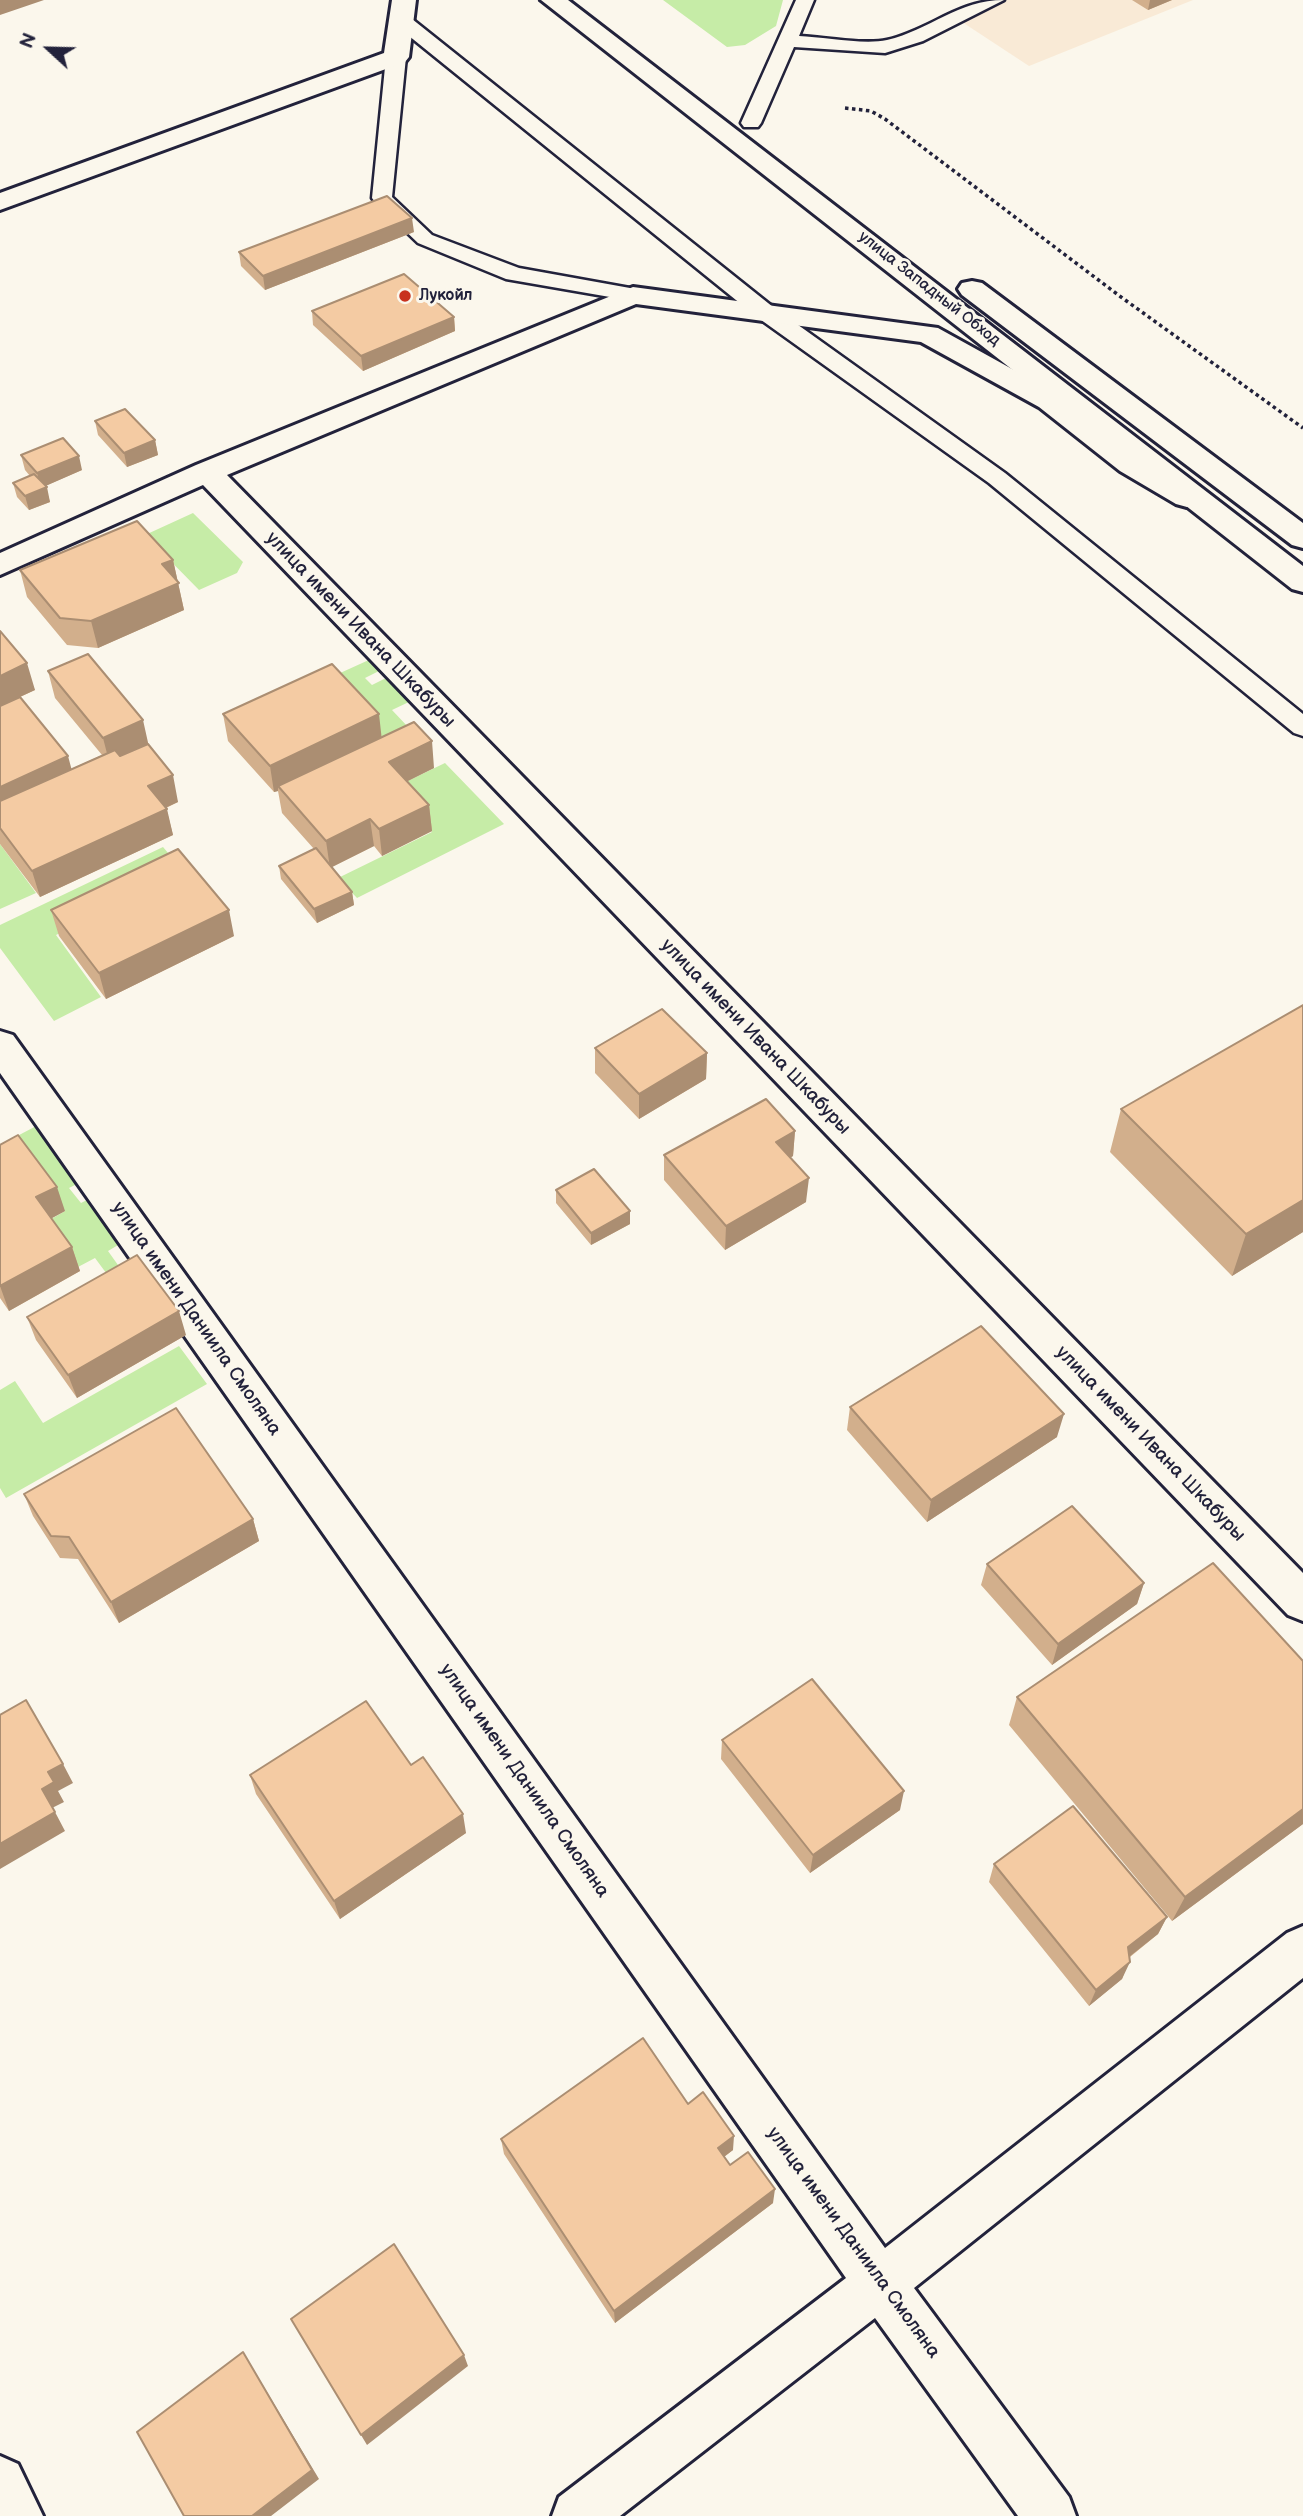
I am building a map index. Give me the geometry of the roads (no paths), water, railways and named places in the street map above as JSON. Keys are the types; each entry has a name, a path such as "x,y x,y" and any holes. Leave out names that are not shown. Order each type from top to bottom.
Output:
{"main road":[{"name":"улица Западный Обход","path":"554,0 1303,582"},
{"path":"592,0 840,190"},
{"path":"0,202 396,57 396,6"},
{"name":"улица Западный Обход","path":"951,274 1303,538"},
{"path":"0,565 207,472 633,295 928,334 1049,401 1130,464 1211,510"},
{"name":"улица имени Ивана Шкабуры","path":"207,472 1303,1602"},
{"name":"улица имени Даниила Смоляна","path":"0,1045 880,2283 1050,2516"},
{"path":"578,2516 880,2283 1303,1949"},
{"path":"0,2482 18,2516"}],"lane":[{"path":"751,123 805,0"},
{"path":"788,41 885,47 916,37 995,0"},
{"path":"396,6 765,312 997,478 1303,727"},
{"path":"396,57 382,198 425,239 513,274 633,295"}],"place":[{"name":"Лукойл","path":"405,296"}]}
